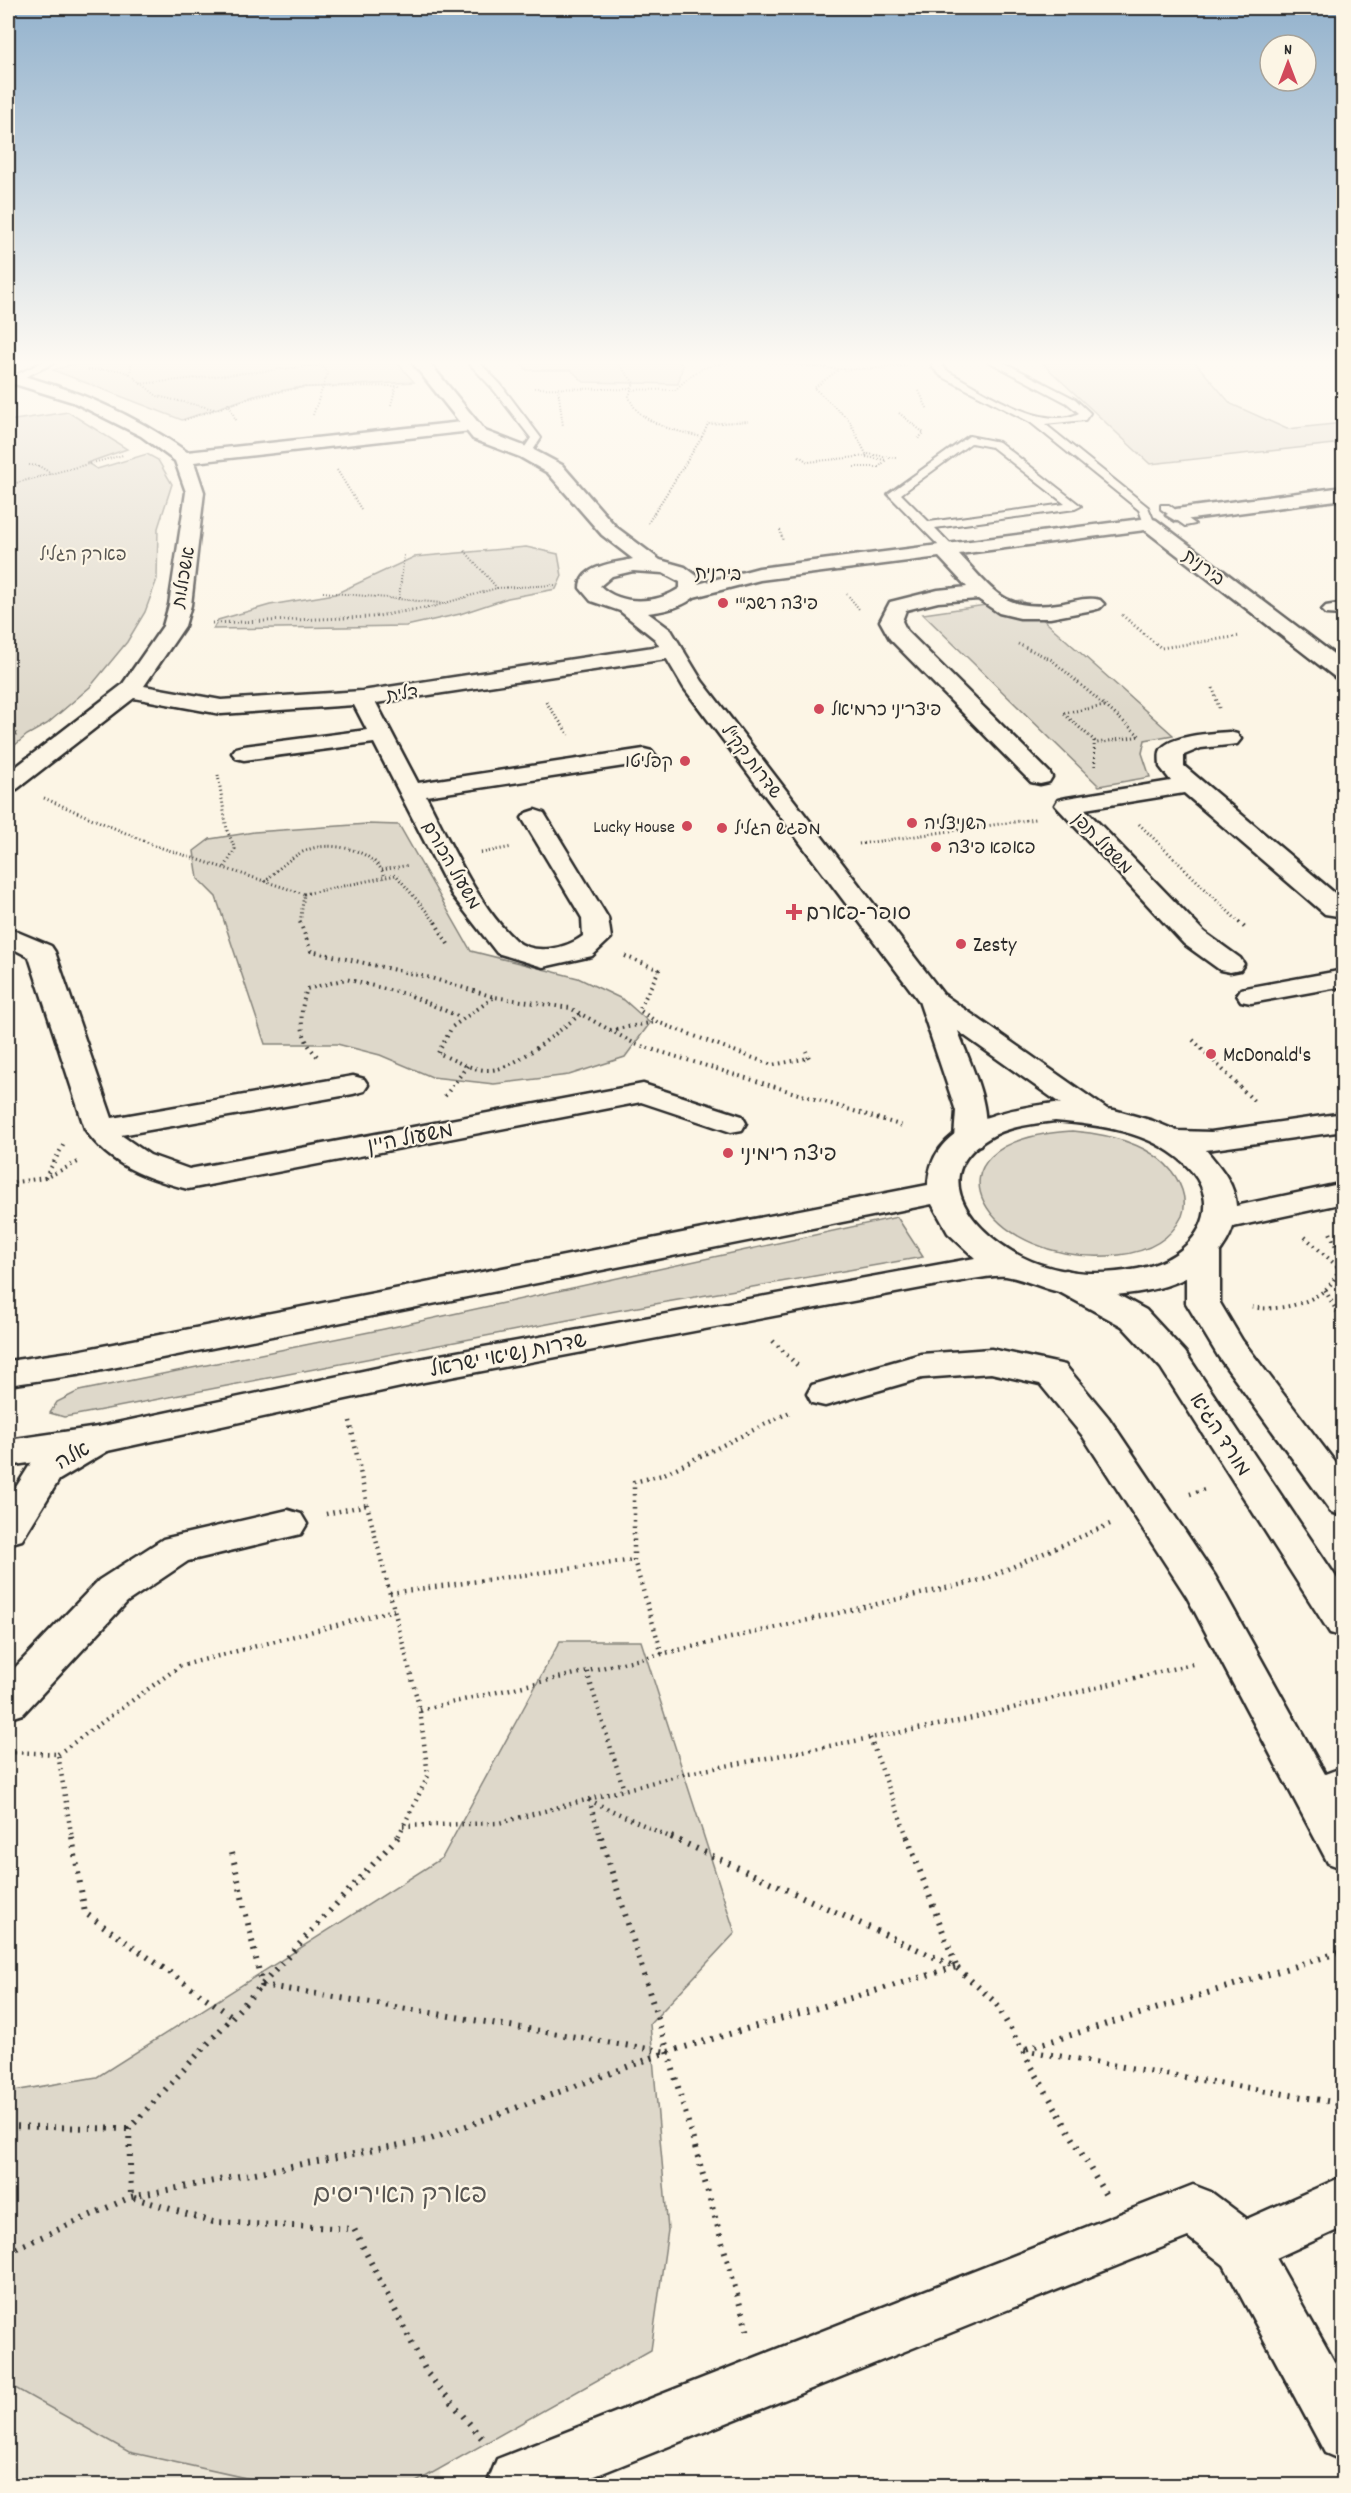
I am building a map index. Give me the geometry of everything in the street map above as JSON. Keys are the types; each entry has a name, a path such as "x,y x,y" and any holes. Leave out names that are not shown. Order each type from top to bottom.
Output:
{"street":[{"name":"אשכולות","path":"8,784 130,690 174,626 180,605 195,492 190,477"},
{"path":"562,477 609,531 652,565"},
{"path":"1177,516 1344,493"},
{"name":"בירנית","path":"624,604 656,605 759,574 1149,524 1344,673"},
{"path":"605,571 610,558 609,531"},
{"path":"947,550 990,599 1012,611 1044,612 1093,604"},
{"path":"652,565 633,565 605,571 595,576 590,582 590,588 603,599 624,604 668,643"},
{"name":"בירנית","path":"652,565 677,571 759,574"},
{"path":"668,643 668,615 691,585 690,580 677,571"},
{"path":"983,592 938,596 897,606 891,621 898,634 1040,777"},
{"name":"דלית","path":"130,690 221,707 362,698 526,675 668,643"},
{"name":"שדרות קק\"ל","path":"668,643 692,683 933,1000"},
{"name":"משעול הכורם","path":"362,698 465,895 507,947 543,959 582,950 597,938 595,918 535,818"},
{"path":"244,753 382,735"},
{"path":"1229,738 1197,741 1172,752 1172,767 1189,785 1340,913"},
{"path":"411,791 644,756"},
{"name":"משעול תפן","path":"1189,785 1067,805 1194,938 1230,964"},
{"name":"משעול היין","path":"8,936 41,952 100,1129 109,1144 129,1158 188,1179 643,1093 731,1123"},
{"path":"1251,994 1344,978"},
{"path":"933,1000 1096,1115"},
{"path":"933,1000 971,1111 969,1138"},
{"path":"100,1129 353,1085"},
{"path":"1056,1112 1096,1115 1136,1124 1171,1140 1195,1157 1212,1176 1222,1198 1222,1219 1216,1237 1203,1253 1183,1267 1158,1277 1129,1283 1098,1284 1065,1281 1010,1264 983,1249 963,1231 949,1212 943,1192 944,1172 953,1154 969,1138 991,1126 1017,1117 1056,1112"},
{"path":"1171,1140 1211,1142 1344,1122"},
{"path":"8,1373 88,1361 943,1192"},
{"path":"1222,1219 1344,1193"},
{"path":"1203,1253 1203,1303 1230,1348 1344,1502"},
{"name":"שדרות נשיאי ישראל","path":"8,1453 98,1440 424,1370 943,1273 1010,1264"},
{"name":"מורד הגיא","path":"1065,1281 1134,1317 1173,1360 1344,1622"},
{"path":"825,1394 921,1366 991,1361 1052,1374 1095,1426 1201,1587 1237,1653 1330,1792 1344,1850"},
{"name":"אלה","path":"8,1530 46,1470 98,1440"},
{"path":"8,1702 113,1591 177,1549 288,1524"},
{"path":"1242,2247 1344,2201"},
{"path":"520,2482 762,2381 1193,2210 1242,2247 1344,2434"}],"lane":[{"path":"917,477 894,494 947,550"},
{"path":"925,526 1075,506 1038,477"},
{"path":"1104,477 1143,509 1149,524"}],"path":[{"path":"8,485 39,477"},
{"path":"343,477 361,508"},
{"path":"645,529 677,477"},
{"path":"465,551 497,588"},
{"path":"399,598 404,555"},
{"path":"207,623 372,617 418,611 497,588 562,585"},
{"path":"323,592 444,604"},
{"path":"1093,604 1106,602 1161,648 1286,629"},
{"path":"1012,611 997,618 1000,629 1017,644 1052,660 1140,736 1097,743 1063,713 1105,706"},
{"path":"526,675 590,764"},
{"path":"1040,777 1096,769 1094,741"},
{"path":"43,797 156,846 304,894 396,875 440,928 448,944"},
{"path":"1112,798 1248,931"},
{"path":"222,802 227,830 235,849 224,869"},
{"path":"820,850 1075,813"},
{"path":"447,859 548,840"},
{"path":"265,882 282,864 312,848 333,848 364,855 380,866 385,878"},
{"path":"304,894 299,920 311,951 431,978 494,998 570,1008 634,1044 903,1126"},
{"path":"659,970 639,1010 657,1022 772,1065 809,1058 806,1051"},
{"path":"353,1085 313,1053 300,1011 307,989 346,979 408,995 460,1017"},
{"path":"494,998 460,1017 442,1037 438,1053 468,1065 492,1070 540,1045 581,1014"},
{"path":"609,1030 657,1022"},
{"path":"1192,1040 1254,1102"},
{"path":"745,1055 753,1050"},
{"path":"8,1183 45,1178 81,1161"},
{"path":"1328,1229 1341,1266"},
{"path":"1299,1232 1341,1266"},
{"path":"1241,1302 1263,1311 1306,1302 1325,1290 1341,1266"},
{"path":"1325,1290 1344,1324"},
{"path":"662,1654 634,1560 634,1482 662,1475 825,1394 769,1337"},
{"path":"130,2197 129,2129 394,1843 428,1776 420,1710 367,1505 348,1409"},
{"path":"420,1710 985,1579 1149,1508 1248,1475"},
{"path":"390,1593 634,1560"},
{"path":"8,1752 58,1754 180,1666 394,1610"},
{"path":"403,1826 499,1823 684,1774 964,1720 1237,1653"},
{"path":"587,1672 624,1790"},
{"path":"870,1738 956,1967"},
{"path":"58,1754 85,1912 233,2017"},
{"path":"588,1799 956,1967 996,2003 1130,2236"},
{"path":"588,1799 668,2052 762,2381"},
{"path":"232,1853 262,1985"},
{"path":"1022,2050 1344,1951"},
{"path":"8,2252 130,2197 431,2139 668,2052 956,1967"},
{"path":"262,1985 668,2052"},
{"path":"1022,2050 1344,2104"},
{"path":"8,2126 129,2129"},
{"path":"130,2197 213,2222 354,2229 427,2373 520,2482"}],"shaded area":[{"path":"8,2230 439,2441 440,2485 8,2486"}],"green space":[{"name":"פארק הגליל","path":"8,477 168,477 172,484 158,528 157,579 145,612 127,642 90,687 47,724 27,735 8,751"},
{"path":"526,547 558,554 562,576 556,589 508,598 460,614 406,626 213,629 218,620 270,605 335,594 414,557"},
{"path":"1021,600 1173,735 1145,740 1142,753 1150,777 1099,786 923,614"},
{"path":"367,824 399,825 471,951 578,978 624,1000 650,1023 625,1057 569,1075 494,1084 432,1077 380,1055 337,1044 265,1044 216,897 198,879 194,851 210,839 254,832"},
{"path":"1072,1131 1104,1135 1136,1146 1151,1153 1175,1175 1182,1190 1184,1210 1177,1225 1164,1239 1147,1248 1119,1255 1073,1254 1033,1243 1003,1225 984,1202 979,1179 991,1157 1021,1140"},
{"path":"897,1217 923,1257 615,1311 76,1415 64,1417 50,1413 57,1402 79,1391 384,1329"},
{"name":"פארק האיריסים","path":"560,1641 641,1641 735,1933 650,2024 668,2230 651,2350 411,2485 277,2485 129,2452 8,2384 8,2092 97,2077 442,1858"}],"place":[{"name":"פיצה רשב\"י","path":"723,603"},
{"name":"פיצריני כרמיאל","path":"819,709"},
{"name":"קפליטו","path":"685,761"},
{"name":"השניצליה","path":"912,823"},
{"name":"Lucky House","path":"687,826"},
{"name":"מפגש הגליל","path":"722,828"},
{"name":"פאפא פיצה","path":"936,847"},
{"name":"סופר-פארם","path":"794,912"},
{"name":"Zesty","path":"961,944"},
{"name":"McDonald's","path":"1211,1054"},
{"name":"פיצה רימיני","path":"728,1153"}]}
